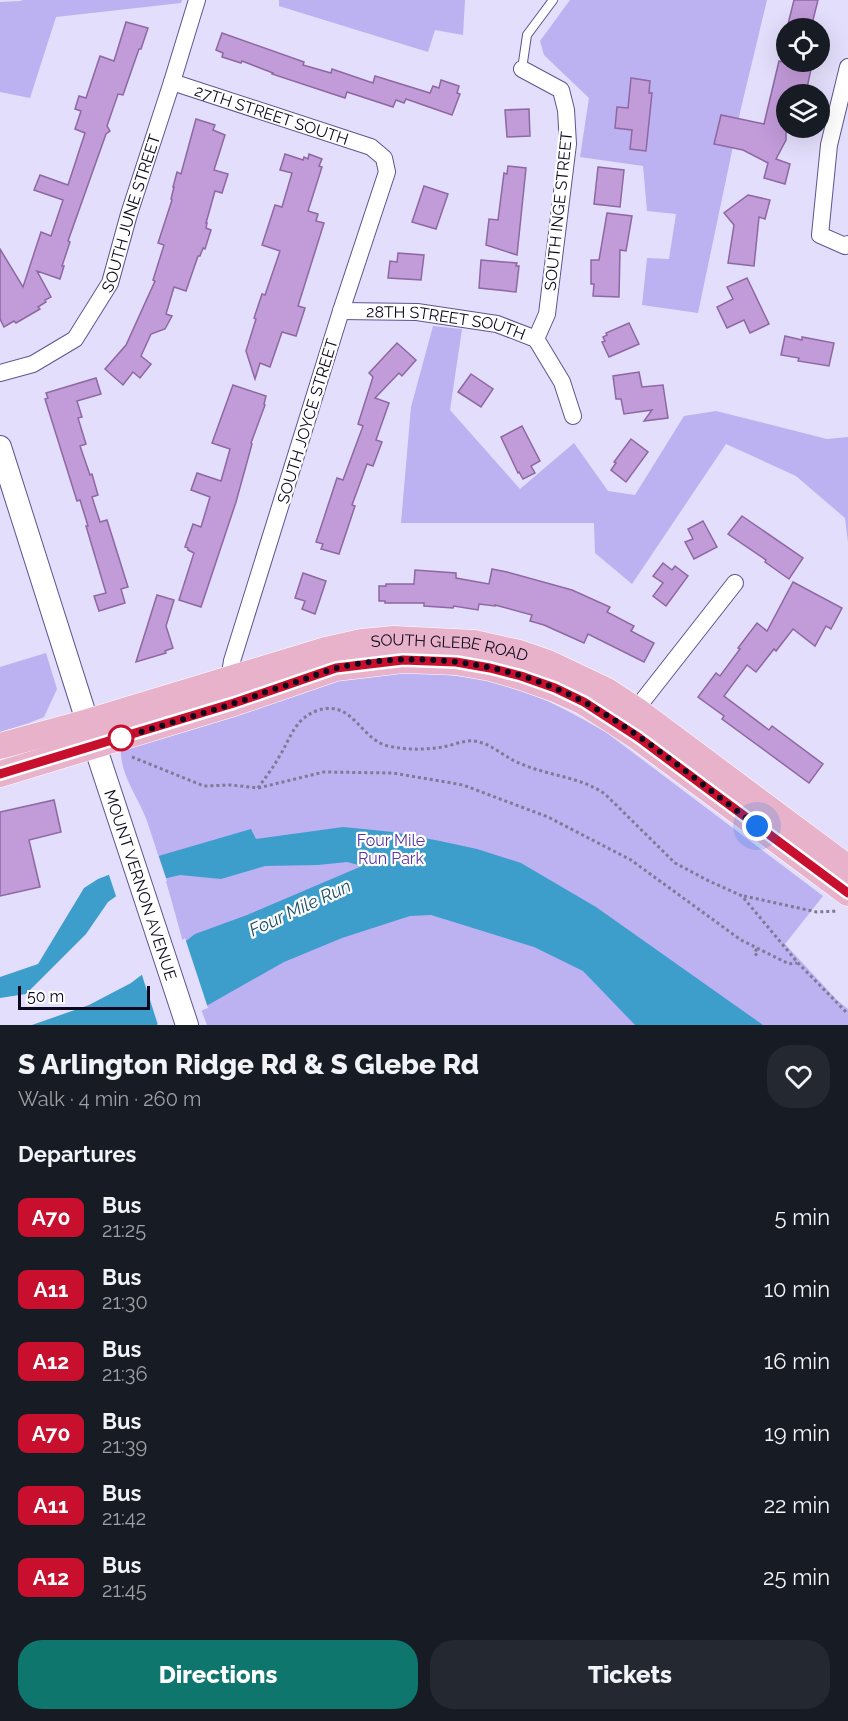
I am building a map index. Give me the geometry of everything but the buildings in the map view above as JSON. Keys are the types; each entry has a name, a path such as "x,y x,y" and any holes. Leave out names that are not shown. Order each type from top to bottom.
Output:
{"main road":[{"name":"MOUNT VERNON AVENUE","path":"0,447 91,734 186,1021"},
{"name":"SOUTH GLEBE ROAD","path":"0,774 91,734 232,691 327,650 362,642 394,639 474,643 519,653 548,663 607,692 629,718 844,902"},
{"name":"SOUTH GLEBE ROAD","path":"629,718 848,868"},
{"name":"SOUTH GLEBE ROAD","path":"0,746 91,734"}],"street":[{"name":"SOUTH JUNE STREET","path":"0,374 33,364 75,339 110,283 129,214 197,0"},
{"path":"848,66 829,145 820,235 845,246 848,244"},
{"name":"SOUTH INGE STREET","path":"522,69 561,90 566,110 568,144 547,314 536,339"},
{"name":"27TH STREET SOUTH","path":"172,82 371,147"},
{"name":"SOUTH JOYCE STREET","path":"232,691 232,661 341,310 387,172 384,158 371,147"},
{"name":"28TH STREET SOUTH","path":"341,310 417,312 497,324 536,339 562,382 573,416"},
{"path":"629,718 735,583"}],"lane":[{"path":"522,69 527,35 553,0"}],"path":[{"path":"258,788 279,757 293,728 318,710 331,708 347,714 370,736 386,745 417,750 474,741 485,744 518,763 549,774 577,779 593,785 675,863 742,896 817,912 844,902"},
{"path":"127,759 134,756 204,786 231,785 258,788 324,772 393,773 463,785 548,817 632,860 741,940 789,964 798,963"},
{"path":"742,896 798,963 848,1014"},
{"path":"757,949 754,953 758,956"}],"green space":[{"path":"182,0 181,3 56,17 30,98 0,92 0,2"},
{"path":"279,0 465,0 463,35 435,30 428,52 279,6"},
{"path":"570,0 767,0 741,108 698,313 642,305 647,258 669,259 676,214 647,211 643,166 580,157 589,98 544,55 540,41"},
{"path":"433,326 462,329 450,410 520,489 574,443 608,491 635,495 684,416 716,411 827,439 848,437 848,542 845,518 796,476 726,444 632,584 595,553 594,523 401,523 411,407"},
{"path":"46,653 57,689 44,717 0,732 0,667"},
{"name":"Four Mile Run Park","path":"412,672 466,677 498,683 540,698 581,718 607,733 823,896 785,944 848,1009 848,1025 207,1025 155,844 144,812 123,767 121,748 283,694 369,674"}],"water":[{"name":"Four Mile Run","path":"343,827 393,832 440,841 477,849 521,863 596,907 763,1025 635,1025 583,971 534,947 431,915 410,916 342,938 284,962 201,1009 156,1025 32,1025 89,1005 131,983 195,934 247,915 362,866 347,862 265,866 221,879 180,875 129,887 108,902 86,934 26,994 0,998 0,977 38,964 84,888 98,879 155,857 251,829 256,839"}],"pier":[{"path":"158,854 167,881 130,890 117,899 108,872"},
{"path":"185,938 208,1008 164,1025 158,1025 141,972"}],"bus line":[{"name":"A70","path":"0,774 234,703 336,668 403,660 456,662 521,676 555,688 584,702 638,737 848,893"}],"route":[{"path":"121,738 336,668 403,660 456,662 521,676 555,688 584,702 638,737 757,826"}]}
